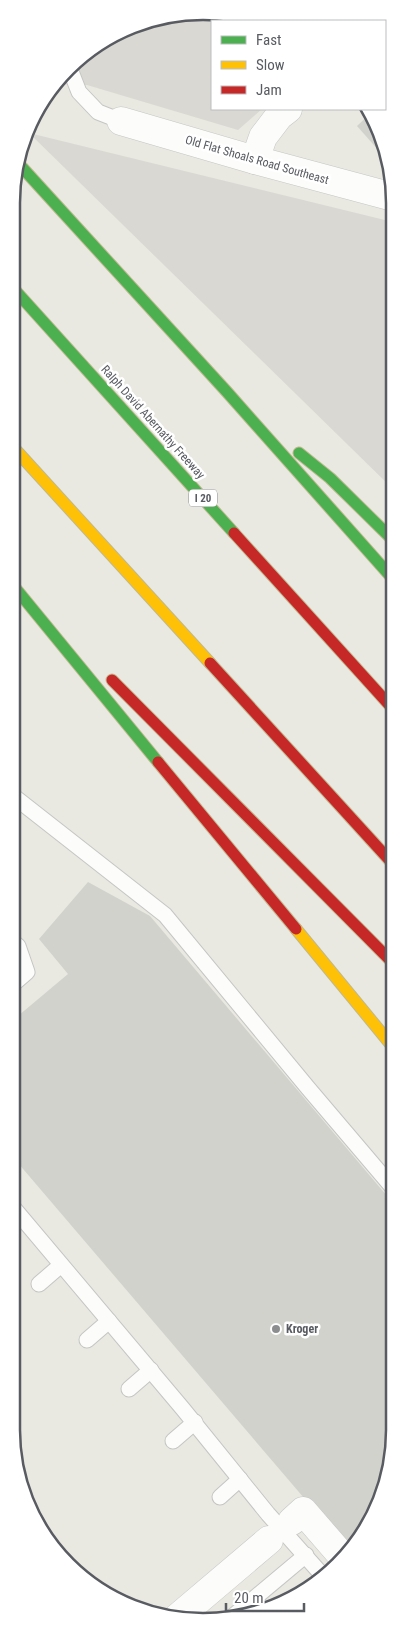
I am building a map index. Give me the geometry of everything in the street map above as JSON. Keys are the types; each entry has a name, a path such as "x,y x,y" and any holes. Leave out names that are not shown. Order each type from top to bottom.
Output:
{"highway":[{"path":"24,169 227,392 386,572"},
{"name":"Ralph David Abernathy Freeway","path":"20,296 386,701"},
{"path":"227,392 330,478 386,533"},
{"path":"20,455 386,856"},
{"path":"20,588 76,644"},
{"path":"20,594 386,1038"},
{"path":"104,672 386,956"}],"street":[{"path":"255,160 263,137 279,116 287,110"},
{"name":"Old Flat Shoals Road Southeast","path":"121,121 386,195"},
{"path":"292,1521 303,1510 339,1553"},
{"path":"184,1612 269,1540"}],"lane":[{"path":"72,75 79,92 98,112 121,121"},
{"path":"20,801 165,915 386,1180"},
{"path":"20,952 27,972 20,978"},
{"path":"20,1218 195,1422 268,1514 319,1571"},
{"path":"39,1284 61,1265"},
{"path":"87,1340 109,1321"},
{"path":"129,1389 151,1370"},
{"path":"173,1441 195,1422"},
{"path":"220,1497 240,1479"},
{"path":"242,1608 306,1555"}],"shaded area":[{"path":"191,20 211,20 211,110 261,110 238,130 87,85 63,84 82,65 122,39 156,26"},
{"path":"34,134 386,220 386,482 33,137"}],"building":[{"path":"365,119 378,150 357,126"},
{"name":"Kroger","path":"88,882 150,916 386,1195 386,1442 380,1477 372,1500 361,1522 345,1546 20,1165 20,1014 68,974 39,939"}],"traffic: fast":[{"path":"24,169 227,392 386,571"},
{"path":"20,296 234,533"},
{"path":"299,453 330,478 386,533"},
{"path":"20,594 158,762"}],"traffic: slow":[{"path":"20,455 210,663"},
{"path":"296,929 386,1038"}],"traffic: jam":[{"path":"234,533 386,701"},
{"path":"210,663 386,856"},
{"path":"112,680 386,956"},
{"path":"158,762 296,929"}],"place":[{"name":"Kroger","path":"276,1329"}]}
